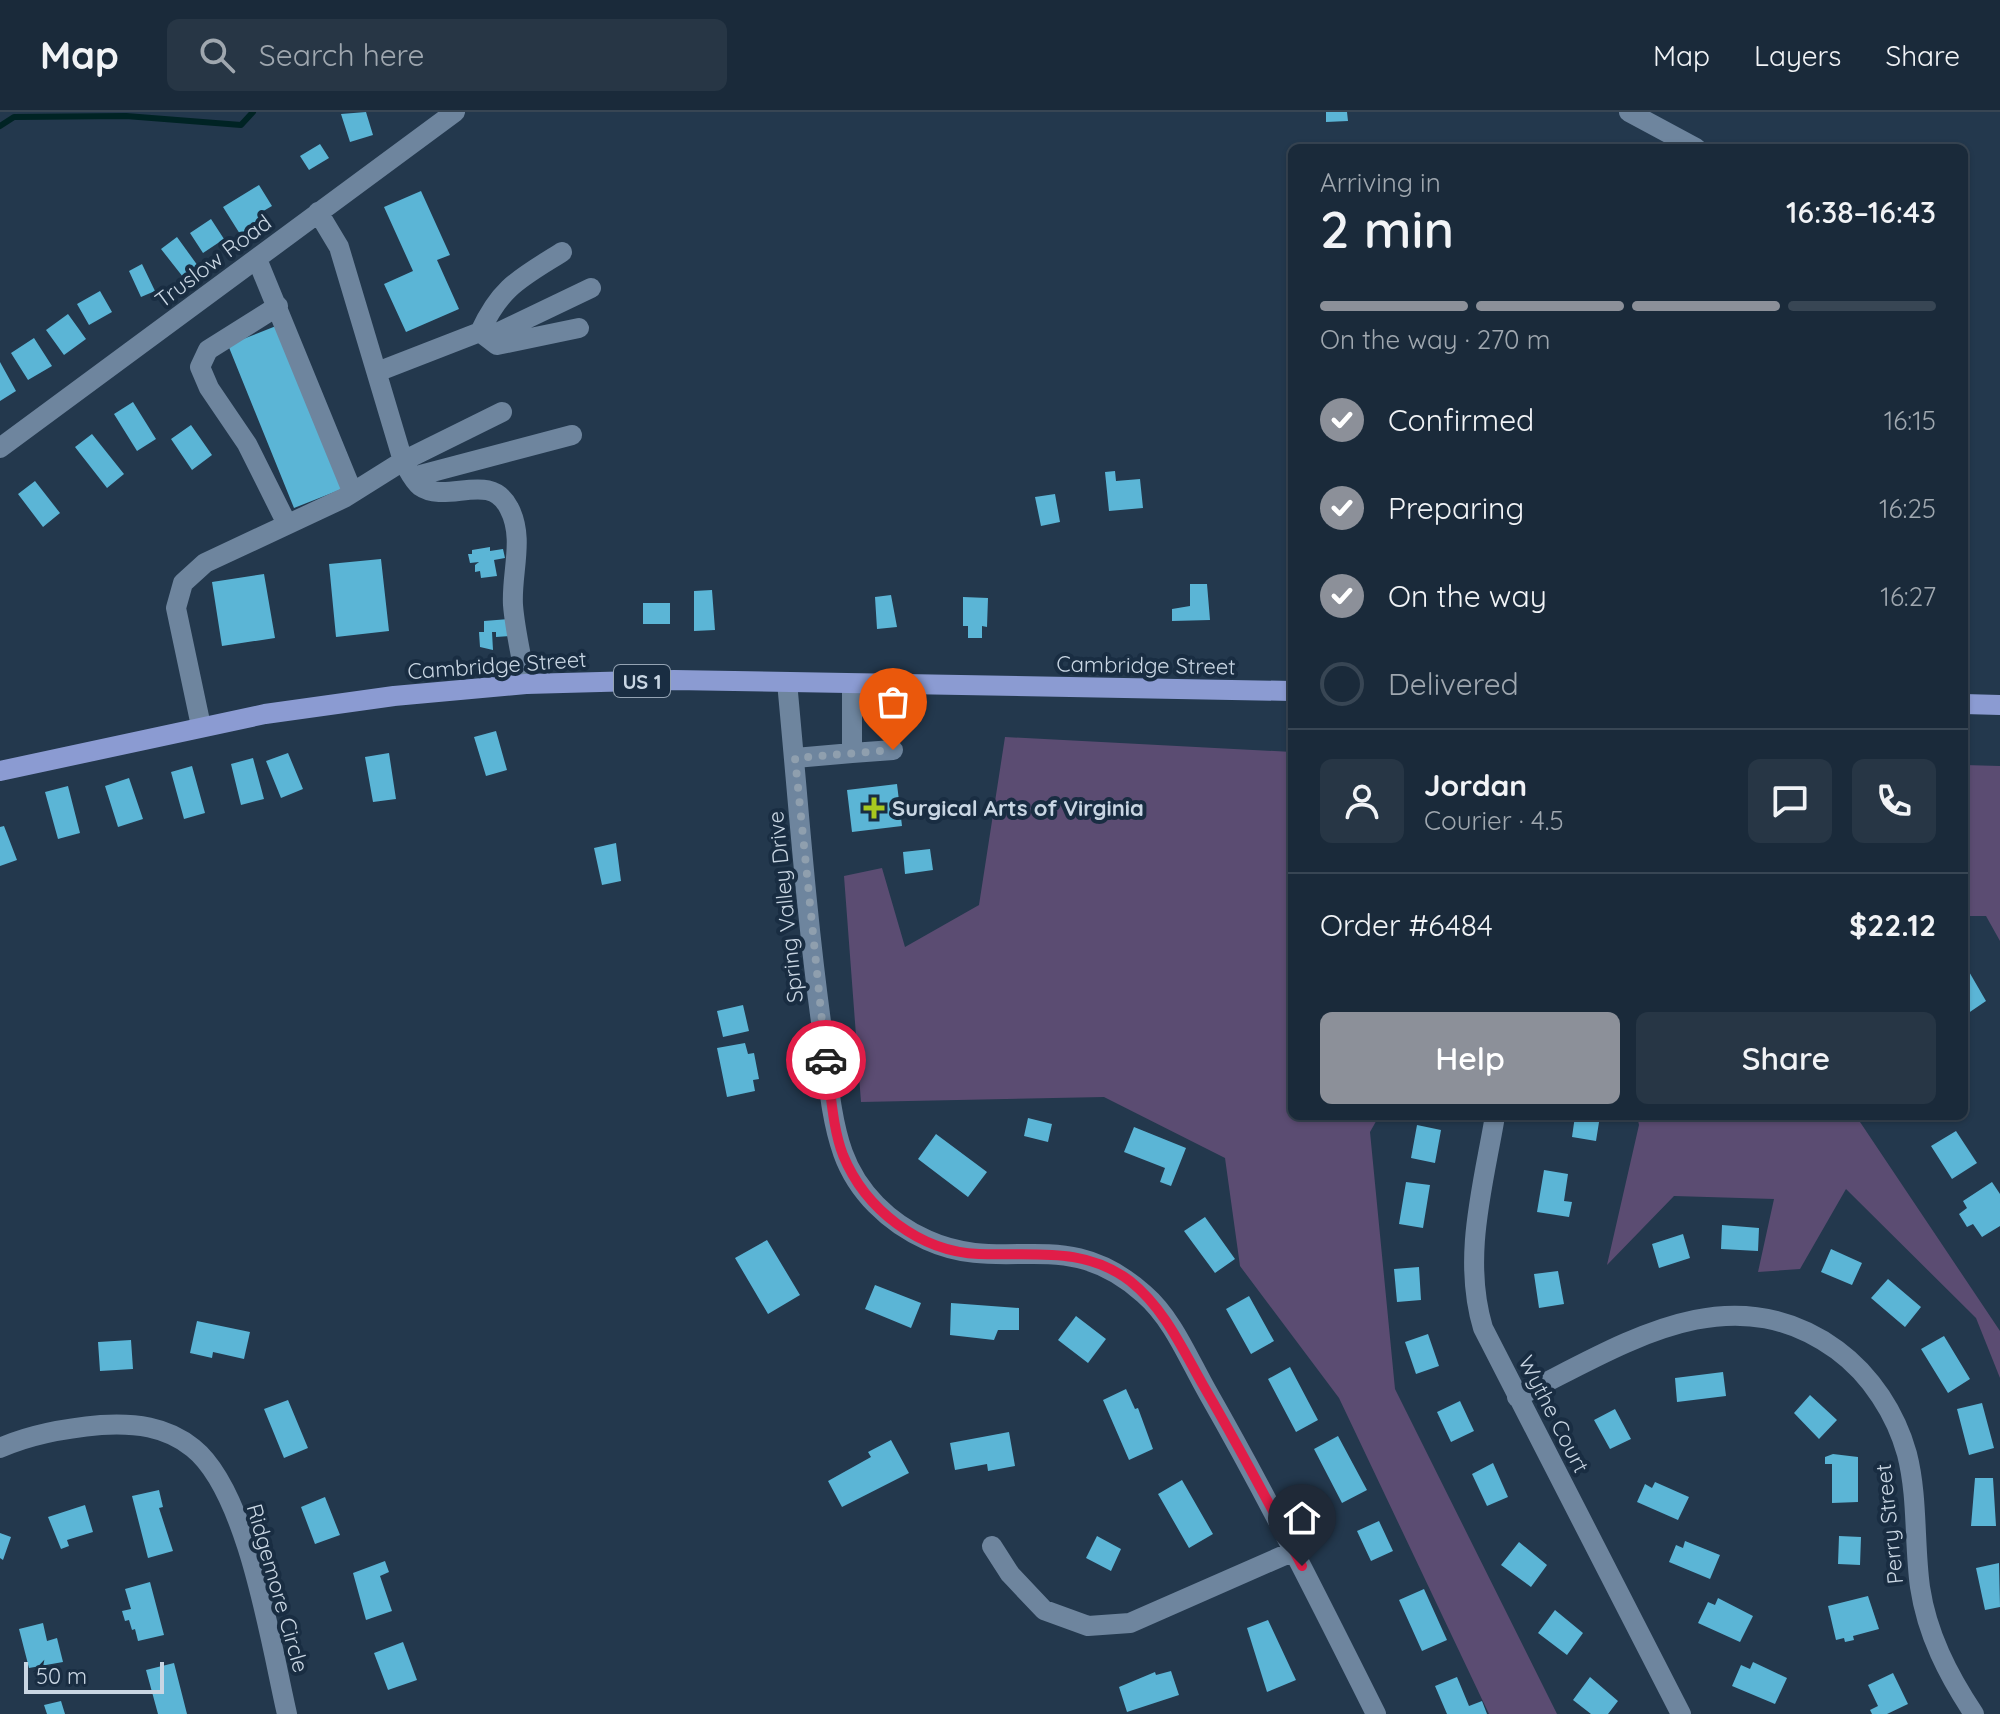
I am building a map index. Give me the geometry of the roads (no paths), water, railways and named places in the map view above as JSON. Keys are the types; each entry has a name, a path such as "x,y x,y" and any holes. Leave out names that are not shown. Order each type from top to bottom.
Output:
{"main road":[{"name":"Cambridge Street","path":"0,771 201,726 394,696 526,684 787,682 1288,691"},
{"path":"1968,704 2000,705"}],"street":[{"name":"Truslow Road","path":"0,448 455,112"},
{"path":"1629,112 1689,144"},
{"path":"318,212 339,247 408,469 419,485 434,492 477,488 494,492 509,506 517,532 513,604 526,684"},
{"path":"480,332 494,301 520,278 562,252"},
{"path":"257,259 352,491"},
{"path":"377,372 480,332 495,334 591,288"},
{"path":"278,306 208,350 200,367 209,388 247,444 287,524"},
{"path":"480,332 497,345 579,328"},
{"path":"408,469 502,412"},
{"path":"201,726 176,608 183,583 205,563 352,491 408,469 572,435"},
{"name":"Spring Valley Drive","path":"787,682 818,998 836,1129 855,1178 889,1218 940,1246 976,1254 1058,1253 1107,1267 1129,1281 1165,1318 1294,1551 1376,1714"},
{"path":"852,685 852,753"},
{"path":"795,758 893,750"},
{"name":"Wythe Court","path":"1494,1120 1472,1275 1483,1328 1681,1714"},
{"name":"Perry Street","path":"1517,1397 1642,1335 1677,1323 1739,1314 1792,1324 1816,1335 1868,1378 1898,1428 1912,1484 1920,1588 1927,1621 1951,1678 1974,1714"},
{"name":"Ridgemore Circle","path":"0,1448 43,1434 112,1425 158,1429 192,1447 219,1479 236,1519 253,1568 287,1714"},
{"path":"992,1546 1010,1574 1044,1610 1067,1621 1109,1627 1130,1623 1294,1551"}],"waterway":[{"path":"0,126 14,117 126,116 241,125 253,112"}],"place":[{"name":"Surgical Arts of Virginia","path":"874,808"}]}
